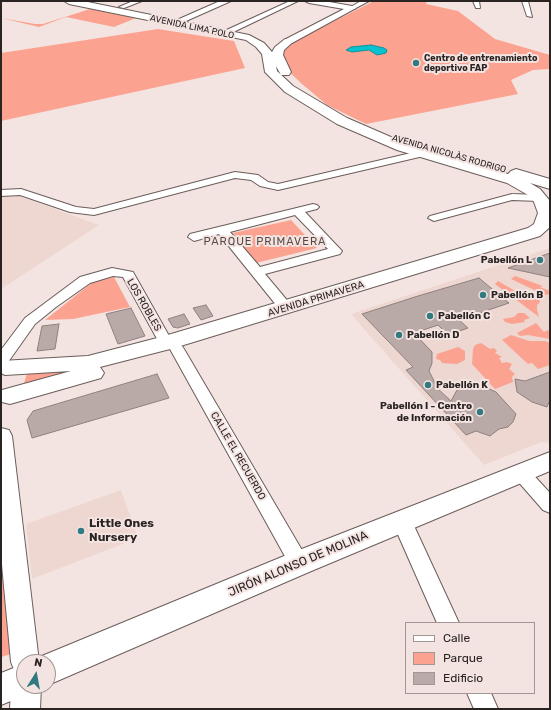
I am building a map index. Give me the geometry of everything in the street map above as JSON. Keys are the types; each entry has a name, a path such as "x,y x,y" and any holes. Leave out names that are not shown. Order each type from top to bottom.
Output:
{"main road":[{"name":"AVENIDA LIMA POLO","path":"69,1 91,2 122,7 179,21"},
{"name":"AVENIDA LIMA POLO","path":"91,2 229,31 267,36 289,41"},
{"name":"AVENIDA LIMA POLO","path":"229,31 249,38 260,45 267,53 271,72 289,89"},
{"name":"AVENIDA LIMA POLO","path":"267,36 279,49"},
{"path":"279,49 289,41"},
{"name":"AVENIDA NICOLÀS RODRIGO","path":"279,49 277,55 280,63 296,84 307,95 347,120 433,152 550,184"},
{"name":"AVENIDA NICOLÀS RODRIGO","path":"289,89 342,121 374,136 513,180 535,193"},
{"path":"535,193 532,186 539,183 550,184"},
{"name":"AVENIDA PRIMAVERA","path":"5,400 286,308 534,232 542,226 546,213 535,193"},
{"name":"AVENIDA PRIMAVERA","path":"2,364 88,364 172,346 550,235"},
{"path":"2,364 14,374 16,380 15,388 5,400"},
{"name":"JIRÓN ALONSO DE MOLINA","path":"56,667 299,563 550,461"},
{"path":"1,689 16,683"}],"street":[{"path":"122,7 139,1"},
{"path":"179,21 227,1"},
{"path":"229,31 295,1"},
{"path":"309,1 352,8"},
{"path":"289,41 366,1"},
{"path":"524,1 530,16"},
{"path":"1,193 13,191 24,192 74,210 94,212 235,175 254,176 264,184 278,187 424,153"},
{"path":"434,218 512,197 535,193"},
{"path":"194,237 223,231 313,207"},
{"path":"257,272 336,251 297,211"},
{"path":"223,231 286,308"},
{"name":"LOS ROBLES","path":"2,364 30,321 51,304 86,280 107,273 119,272 128,276 172,346"},
{"name":"CALLE EL RECUERDO","path":"172,346 299,563"},
{"path":"1,436 24,654"},
{"path":"521,473 550,505"},
{"path":"402,521 448,622"},
{"path":"26,694 26,709"},
{"path":"479,694 486,709"}],"shaded area":[{"path":"10,193 99,225 1,289 1,198"},
{"path":"550,248 550,443 541,442 484,465 351,314"},
{"name":"Little Ones Nursery","path":"121,490 138,538 32,579 26,524"}],"green space":[{"name":"Centro de entrenamiento deportivo FAP","path":"374,1 427,1 426,4 458,11 495,39 550,55 550,69 533,70 511,80 518,94 366,124 327,105 302,84 283,66 283,50 293,42"},
{"path":"90,9 136,18 114,27 66,17 39,27 1,18 43,24"},
{"path":"158,29 234,41 245,68 1,121 1,53"},
{"path":"291,220 317,248 256,263 233,233"},
{"path":"515,276 543,286 540,287 550,291 550,294 545,295 511,279"},
{"path":"114,277 130,307 73,319 45,320 94,281"},
{"path":"498,281 524,296 539,299 540,302 537,305 537,310 539,317 495,284"},
{"path":"518,313 524,313 530,318 524,320 525,322 512,324 505,322 503,319 514,317"},
{"path":"536,323 544,332 548,330 550,332 550,339 528,335 520,336 517,333"},
{"path":"511,335 529,341 545,341 550,343 550,365 538,369 532,363 528,364 502,340"},
{"path":"481,343 490,349 494,348 497,351 495,353 502,357 499,358 502,363 507,362 512,364 509,369 515,374 512,377 513,382 495,389 472,364 473,349 475,345"},
{"path":"458,347 465,351 465,360 457,364 442,363 440,360 436,359 437,354"},
{"path":"83,369 23,387 27,373"},
{"path":"1,517 11,654 1,657"}],"water":[{"path":"371,45 384,48 387,50 386,53 377,55 369,50 352,52 346,50 351,47"}],"building":[{"name":"Pabellón L","path":"550,253 550,277 508,268"},
{"path":"479,278 509,303 459,320 468,328 448,335 438,325 414,333 432,352 432,363 429,371 438,389 451,401 457,390 464,386 471,384 483,386 496,392 516,414 513,422 508,427 499,429 490,436 476,431 466,435 406,370 413,367 362,314"},
{"path":"206,305 213,316 201,320 193,308"},
{"path":"131,308 145,336 118,344 106,314"},
{"path":"184,314 190,324 178,328 173,327 168,319"},
{"path":"59,324 55,349 37,351 42,326"},
{"path":"550,372 550,400 547,407 532,402 517,392 515,379 525,381"},
{"path":"157,374 169,398 32,438 27,420 33,411"}],"place":[{"name":"Centro de entrenamiento deportivo FAP","path":"416,63"},
{"name":"Pabellón L","path":"540,260"},
{"name":"Pabellón B","path":"483,295"},
{"name":"Pabellón C","path":"430,316"},
{"name":"Pabellón D","path":"399,335"},
{"name":"Pabellón K","path":"428,385"},
{"name":"Pabellón I - Centro de Información","path":"480,412"},
{"name":"Little Ones Nursery","path":"81,531"}],"district":[{"name":"PARQUE PRIMAVERA","path":"265,242"}]}
